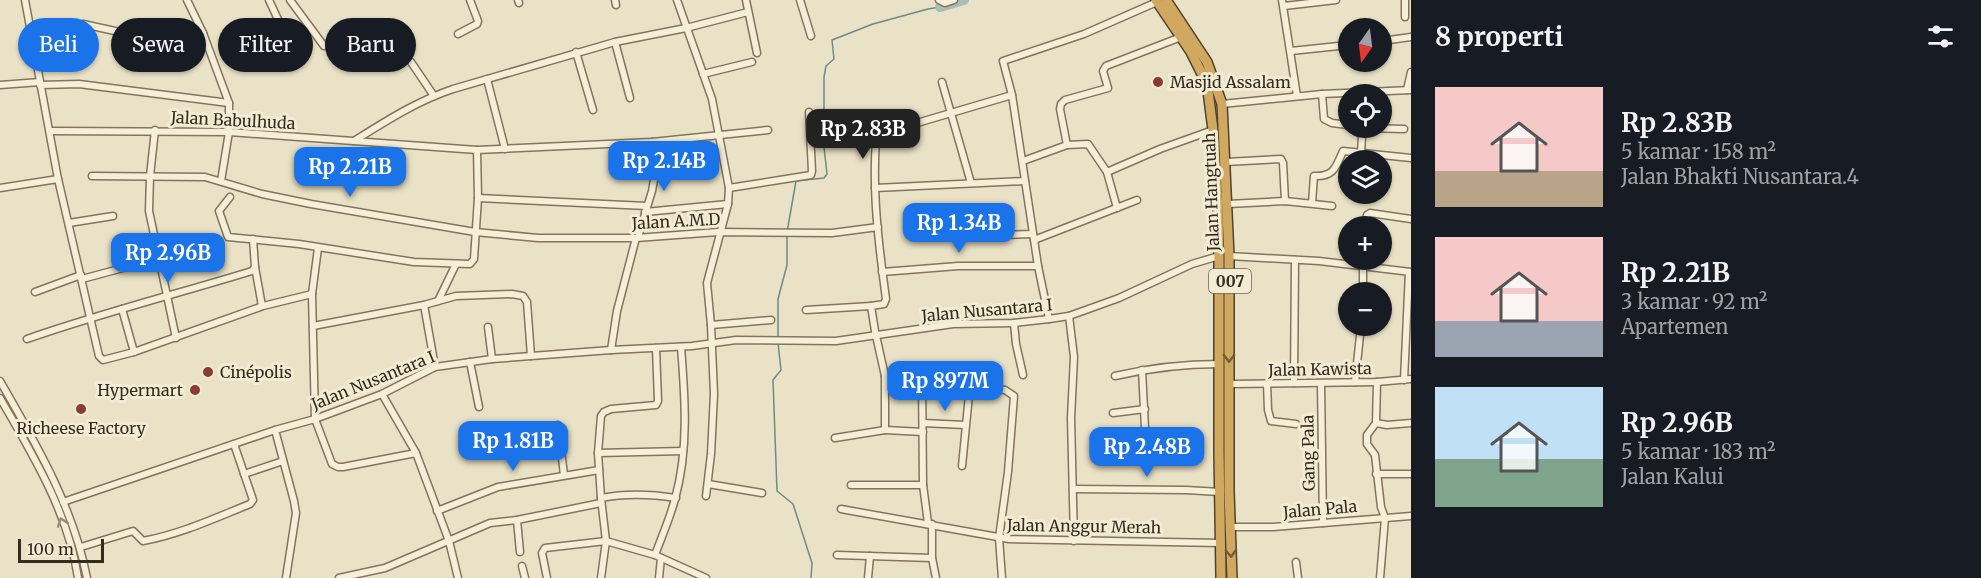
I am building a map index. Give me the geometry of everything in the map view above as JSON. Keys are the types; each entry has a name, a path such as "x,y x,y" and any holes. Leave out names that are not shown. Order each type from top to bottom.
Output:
{"highway":[{"name":"Jalan Hangtuah","path":"1160,1 1207,62 1222,104 1228,204 1224,256 1224,333 1230,384 1232,578"},
{"name":"Jalan Hangtuah","path":"1169,12 1203,76 1208,91 1224,256"},
{"name":"Jalan Hangtuah","path":"1221,578 1219,364 1224,333"}],"street":[{"path":"25,0 58,179 99,356 105,360 134,352 262,306 312,294"},
{"path":"187,0 196,18"},
{"path":"268,0 277,18"},
{"path":"290,0 324,46"},
{"path":"458,34 477,24 471,0"},
{"path":"677,0 712,99 729,188 728,204 707,283 714,394 706,496"},
{"path":"746,0 757,53"},
{"path":"800,0 811,36"},
{"path":"939,0 945,3 954,0"},
{"path":"1297,96 1283,3 1336,0"},
{"path":"1405,0 1405,16"},
{"path":"1049,320 1038,266 1012,96 1003,61 1006,58 1084,34 1160,1"},
{"path":"354,141 396,115 434,96 576,52 748,12"},
{"path":"1067,145 1060,109 1063,102 1108,88 1103,71 1106,66 1181,37"},
{"path":"1392,40 1411,37"},
{"path":"206,41 229,103 229,132 221,181"},
{"path":"615,42 630,98"},
{"path":"1292,51 1338,46"},
{"path":"576,52 593,110"},
{"path":"703,74 752,62"},
{"path":"416,69 434,96"},
{"path":"1222,104 1322,94 1409,90 1411,72"},
{"path":"487,79 506,149"},
{"path":"942,82 972,183"},
{"path":"0,86 79,84 229,103"},
{"path":"1322,94 1324,119 1338,124"},
{"path":"806,310 886,303 875,188 877,137 883,133 1012,96"},
{"path":"729,188 811,175 809,111"},
{"path":"1392,129 1404,129"},
{"path":"155,130 149,211 176,338"},
{"name":"Jalan Babulhuda","path":"50,131 229,132 477,150 652,142 768,130"},
{"path":"1107,172 1213,130"},
{"path":"611,350 617,310 654,180 652,142"},
{"path":"1023,161 1067,145 1088,144 1107,172 1117,208"},
{"path":"230,197 219,211 226,235 414,262 470,264 473,261 478,198 477,150"},
{"path":"1392,157 1411,159"},
{"path":"1226,162 1281,159 1285,201"},
{"path":"1312,203 1314,176 1327,176 1334,172 1338,163"},
{"name":"Jalan A.M.D","path":"92,176 205,177 262,194 302,202 475,232 538,238 637,237 720,232 847,232 878,227"},
{"path":"0,188 58,179"},
{"path":"875,188 1025,182"},
{"path":"478,198 646,209 728,204"},
{"path":"954,236 1034,237 1137,200"},
{"path":"1228,204 1285,201 1332,206"},
{"path":"1367,216 1370,213 1390,216"},
{"path":"69,222 113,216"},
{"path":"1392,216 1411,219"},
{"path":"253,239 254,268 262,306"},
{"path":"35,291 82,277 217,246"},
{"path":"318,248 312,294 315,419 333,466 344,467 416,453"},
{"path":"1224,256 1338,263"},
{"name":"Jalan Nusantara I","path":"63,501 275,430 315,419 382,394 435,367 492,359 736,340 836,341 953,324 1049,320 1069,316 1135,292 1192,264 1224,256"},
{"path":"1294,383 1295,260"},
{"path":"438,302 456,264"},
{"path":"882,272 958,266 1038,266"},
{"path":"27,339 91,316 168,297 254,268"},
{"path":"1392,269 1410,272 1408,380"},
{"path":"313,326 424,305 456,296 512,294 525,298 527,302 531,356"},
{"path":"424,305 435,367"},
{"path":"871,306 885,376 885,430"},
{"path":"123,309 134,352"},
{"path":"1069,316 1074,357 1071,418 1074,541"},
{"path":"711,325 771,320"},
{"path":"1014,323 1023,375"},
{"path":"488,327 492,359"},
{"path":"1355,382 1360,336"},
{"path":"659,578 658,556 676,498 684,451 685,417 681,346"},
{"path":"601,578 606,541 598,453 600,420 604,412 610,409 653,406 657,403 656,348"},
{"path":"470,362 479,407"},
{"path":"1115,376 1190,364 1219,364"},
{"path":"1142,370 1146,447"},
{"path":"885,376 922,378 970,385 1009,392 1015,399 999,538 1002,578"},
{"path":"922,378 923,485 936,578"},
{"name":"Jalan Kawista","path":"1230,384 1321,384 1408,380"},
{"path":"0,381 43,459 63,501 81,547 87,578"},
{"path":"1377,382 1376,423 1367,435 1366,444 1375,455 1381,507 1385,518 1380,578"},
{"path":"1267,383 1270,422 1296,424"},
{"name":"Gang Pala","path":"1321,384 1323,523"},
{"path":"962,466 970,385"},
{"path":"382,394 416,453 448,541 458,578"},
{"path":"0,398 51,492 76,564 78,578"},
{"path":"1113,413 1145,409"},
{"path":"923,423 965,425"},
{"path":"1376,423 1387,425 1411,423"},
{"path":"558,425 564,475"},
{"path":"275,430 296,513 286,578"},
{"path":"835,438 885,430 923,432"},
{"path":"81,547 133,531 143,541 155,538 196,526 250,504 253,500 234,444"},
{"path":"598,453 684,451"},
{"path":"244,474 283,460"},
{"path":"437,511 498,487 599,470"},
{"path":"1376,474 1411,474"},
{"path":"708,484 762,493"},
{"path":"851,485 923,485"},
{"path":"1073,489 1220,492"},
{"path":"339,578 385,568 490,523 516,520 630,495 658,495 676,498"},
{"name":"Jalan Anggur Merah","path":"841,509 999,538 1221,543"},
{"name":"Jalan Pala","path":"1230,527 1411,516"},
{"path":"516,520 520,552"},
{"path":"547,578 542,553 545,549 606,541 658,556 706,578"},
{"path":"837,555 932,558"},
{"path":"868,578 870,556"},
{"path":"1296,562 1298,578"},
{"path":"522,566 525,578"}],"waterway":[{"path":"787,232 796,181 824,178 827,174 824,147 824,77 826,66 834,59 832,40 873,24 940,7 936,0"},
{"path":"940,7 964,0"},
{"path":"778,338 778,299 787,265 787,236"},
{"path":"778,343 781,370 773,380 777,491 793,504 812,563 811,578"}],"place":[{"name":"Masjid Assalam","path":"1158,82"},
{"name":"Cinépolis","path":"208,372"},
{"name":"Hypermart","path":"195,390"},
{"name":"Richeese Factory","path":"81,409"}]}
